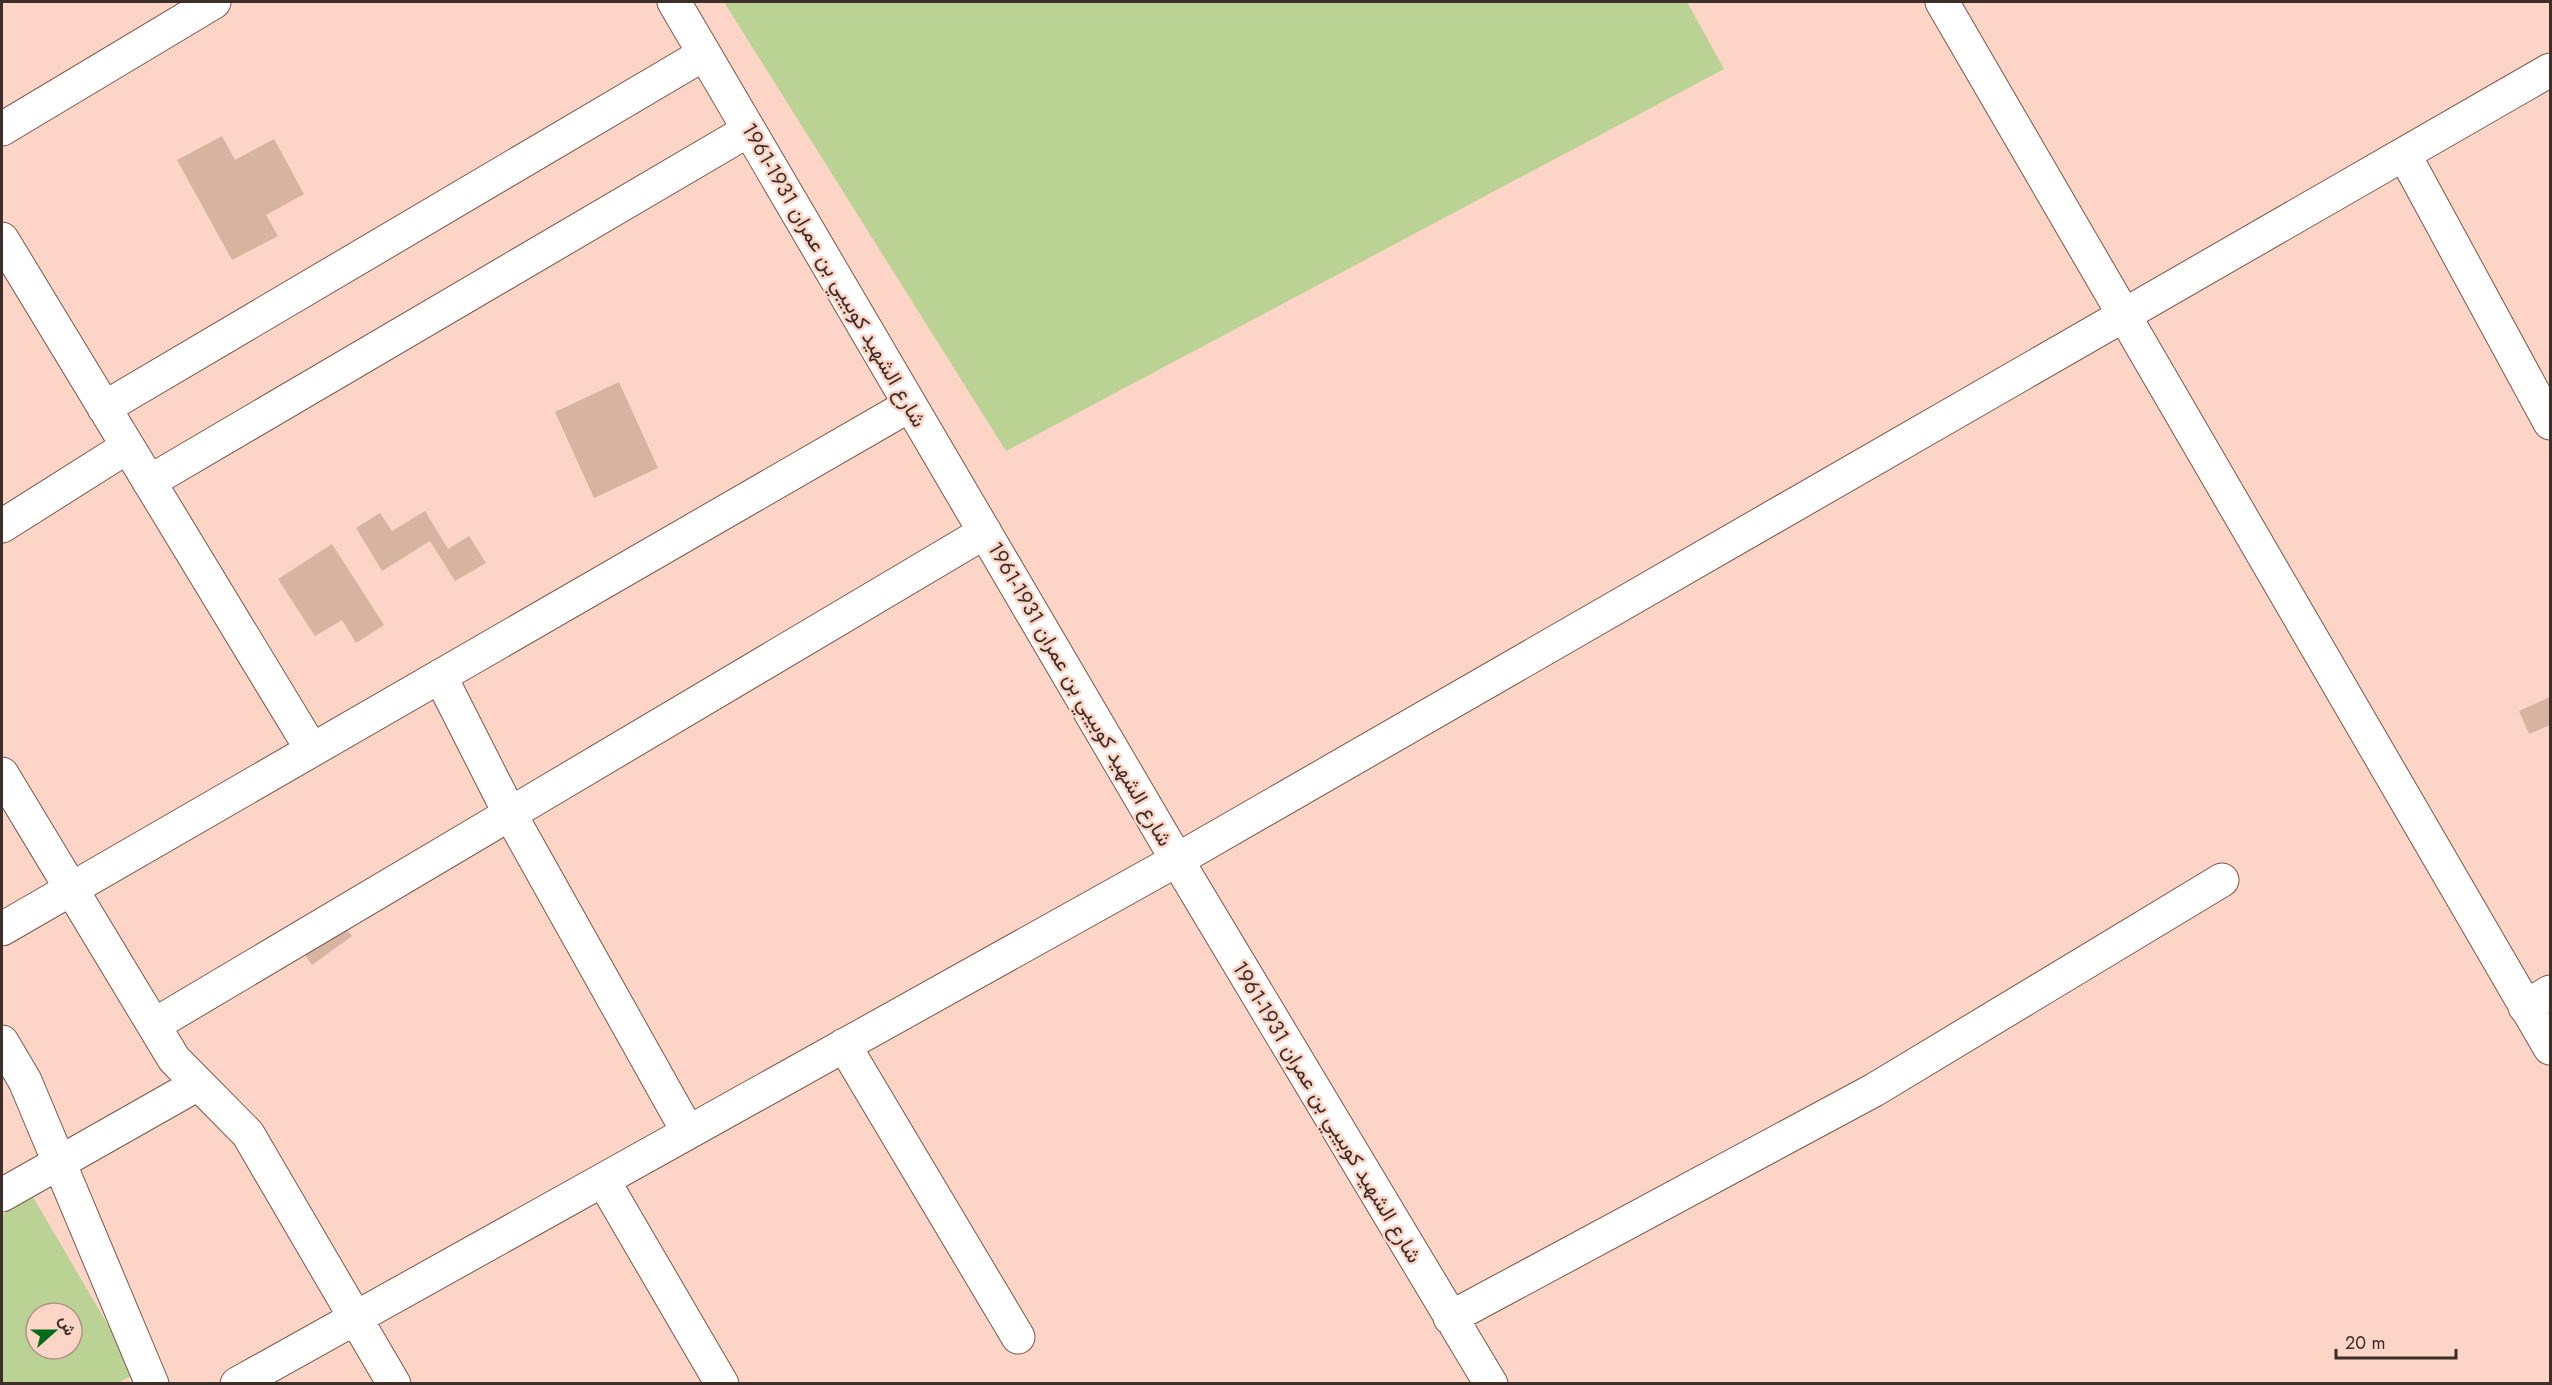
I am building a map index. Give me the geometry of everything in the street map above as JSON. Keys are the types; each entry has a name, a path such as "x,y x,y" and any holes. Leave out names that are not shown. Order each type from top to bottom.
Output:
{"street":[{"path":"2,129 214,2"},
{"name":"شارع الشهيد كوبيبي بن عمران 1931-1961","path":"674,2 1177,860 1491,1383"},
{"path":"1942,2 2124,315 2537,999 2550,1048"},
{"path":"104,408 704,54"},
{"path":"237,1383 1177,860 2550,70"},
{"path":"149,482 749,130"},
{"path":"2404,154 2550,423"},
{"path":"2,239 312,750"},
{"path":"2,929 910,405"},
{"path":"2,526 127,447"},
{"path":"154,1025 985,532"},
{"path":"440,676 510,814 688,1132"},
{"path":"2,774 174,1059 248,1134 357,1316 394,1383"},
{"path":"1450,1318 1874,1090 2222,880"},
{"path":"2,1042 25,1081 152,1383"},
{"path":"844,1045 1018,1337"},
{"path":"2,1195 58,1161 198,1084"},
{"path":"603,1180 722,1383"}],"green space":[{"path":"724,2 1687,2 1724,69 1006,451"},
{"path":"33,1197 136,1373 118,1383 2,1383 2,1215"}],"building":[{"path":"222,136 235,160 274,139 304,194 266,215 278,236 232,260 177,160"},
{"path":"619,382 658,468 594,498 555,412"},
{"path":"425,511 448,549 469,536 486,563 455,581 430,541 382,571 356,528 380,513 392,531"},
{"path":"332,544 384,625 356,643 342,620 315,636 278,579"},
{"path":"2550,697 2550,725 2529,734 2519,711"},
{"path":"333,911 352,936 312,965 294,940"}]}
